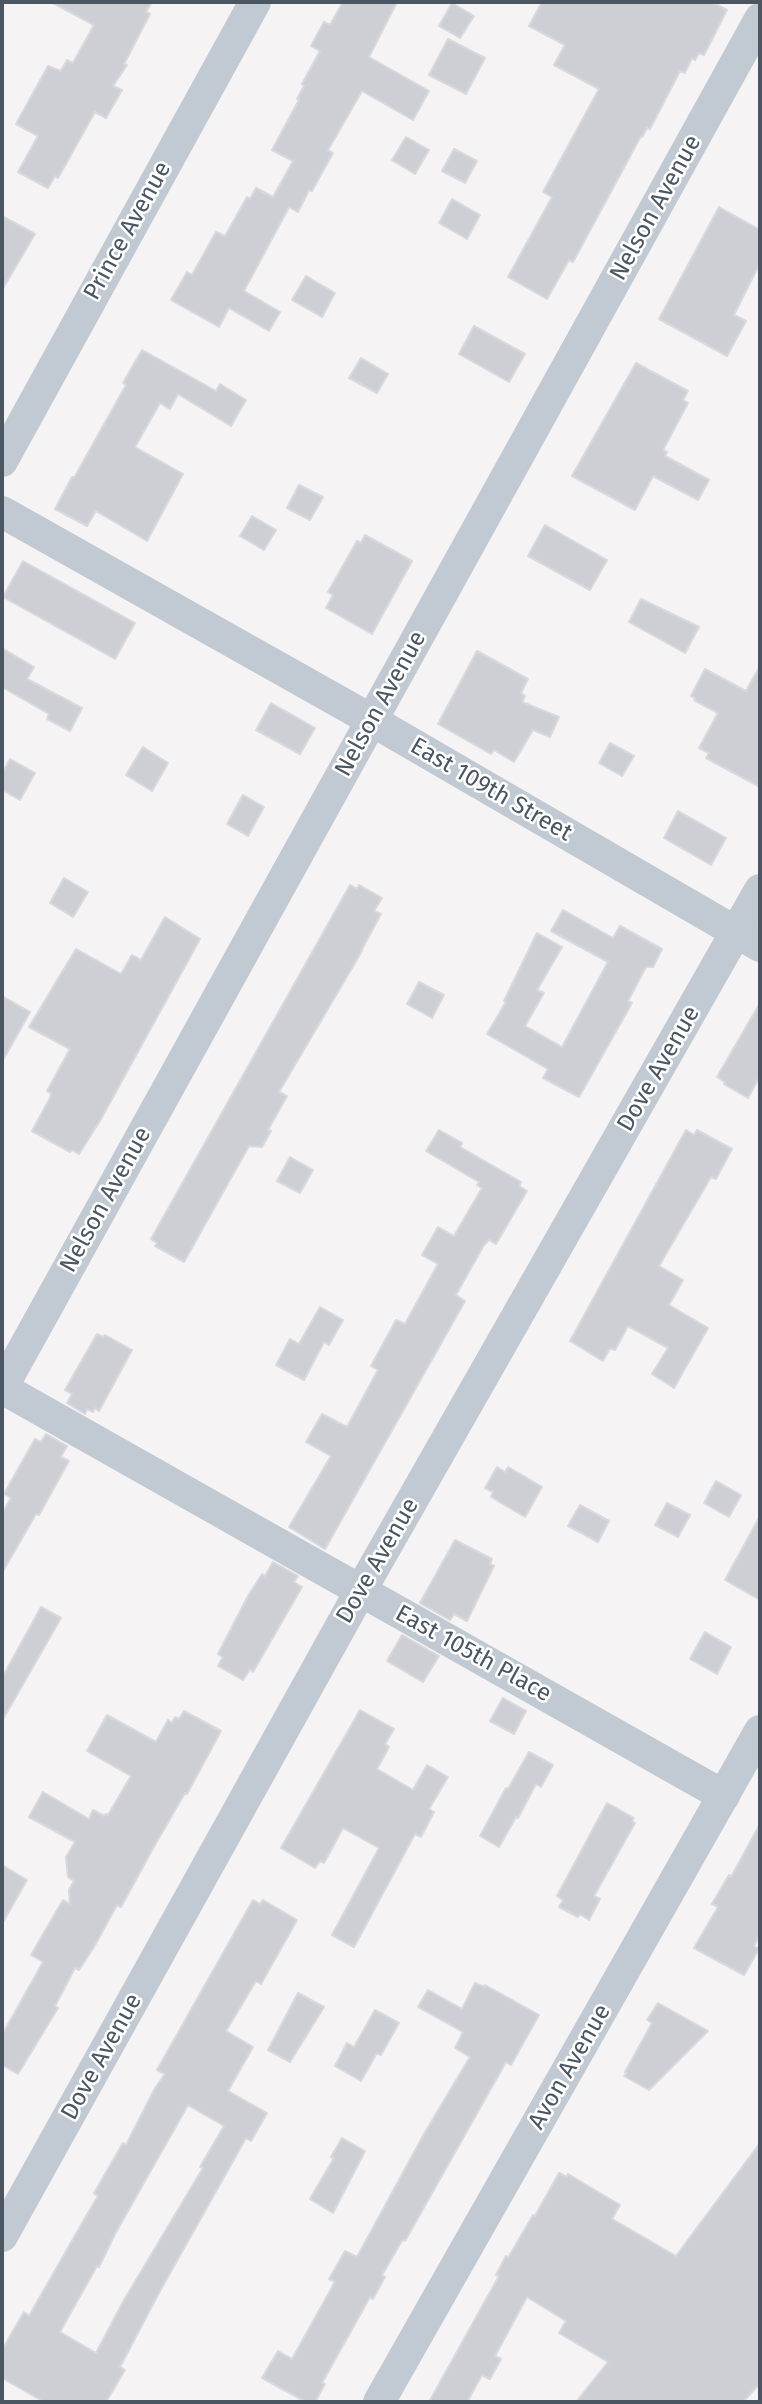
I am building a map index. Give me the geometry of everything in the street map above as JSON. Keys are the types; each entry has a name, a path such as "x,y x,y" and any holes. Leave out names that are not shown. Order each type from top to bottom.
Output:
{"street":[{"name":"Prince Avenue","path":"2,461 255,2"},
{"name":"Nelson Avenue","path":"2,1388 760,19"},
{"name":"East 109th Street","path":"2,512 372,721 749,940"},
{"name":"Dove Avenue","path":"2,2236 361,1590 749,940 760,890"},
{"name":"East 105th Place","path":"2,1388 724,1796"},
{"name":"Avon Avenue","path":"379,2402 760,1731"}],"building":[{"path":"51,2 152,2 146,12 150,14 124,64 127,65 113,86 122,90 106,118 95,112 58,178 55,176 48,188 18,172 38,136 16,124 48,66 61,71 67,60 73,63 94,25"},
{"path":"343,2 397,2 369,57 429,91 413,120 362,91 328,150 333,153 312,191 309,190 298,212 289,207 244,291 280,312 269,331 229,308 219,327 171,300 187,272 192,275 216,232 225,236 247,197 250,199 256,188 273,197 293,161 272,150 299,100 297,99 304,86 302,84 320,51 311,46 324,22 330,25"},
{"path":"542,2 712,2 727,10 704,55 699,53 695,60 692,58 685,73 680,71 650,129 647,128 641,136 573,262 569,260 547,299 508,277 552,197 543,192 599,89 554,65 565,45 529,26"},
{"path":"452,3 474,16 460,38 439,26"},
{"path":"448,39 485,58 466,94 429,75"},
{"path":"406,137 429,150 415,174 392,160"},
{"path":"454,149 477,161 465,183 442,171"},
{"path":"452,199 480,215 467,239 439,223"},
{"path":"719,207 760,230 760,263 734,315 746,321 727,356 659,319"},
{"path":"2,216 35,234 2,290"},
{"path":"306,276 335,293 322,317 292,300"},
{"path":"474,326 525,354 509,382 459,354"},
{"path":"142,350 216,391 220,384 246,400 231,426 178,394 170,409 160,403 135,447 183,474 147,541 96,511 87,526 55,509 126,385 123,383"},
{"path":"361,358 388,374 377,393 349,378"},
{"path":"636,363 688,391 683,400 688,403 663,450 667,452 665,456 709,480 698,500 653,476 635,510 572,476"},
{"path":"299,485 323,497 310,520 287,508"},
{"path":"252,516 276,530 264,550 240,536"},
{"path":"545,525 607,560 590,590 528,556"},
{"path":"365,535 412,561 372,634 326,608 333,595 328,592 357,541 361,543"},
{"path":"23,561 135,623 115,659 3,597"},
{"path":"641,599 699,627 685,653 629,622"},
{"path":"2,648 34,667 27,679 82,708 70,731 47,719 49,714 2,687"},
{"path":"477,651 528,679 521,693 525,696 522,702 559,717 550,737 533,730 514,762 494,750 491,754 438,724"},
{"path":"760,666 760,787 706,758 709,753 699,748 718,713 691,696 705,669 746,691"},
{"path":"271,703 315,728 300,754 256,730"},
{"path":"610,743 634,756 622,776 599,763"},
{"path":"143,747 168,763 152,791 126,775"},
{"path":"10,759 35,773 20,800 2,790 2,774"},
{"path":"243,795 264,807 248,836 227,824"},
{"path":"678,811 726,838 711,865 664,838"},
{"path":"64,878 88,892 73,917 50,903"},
{"path":"350,885 357,889 359,885 382,898 374,911 381,914 279,1092 287,1096 262,1147 249,1146 184,1262 155,1246 157,1243 151,1239"},
{"path":"563,910 613,938 620,926 662,949 653,967 646,967 628,1001 632,1003 579,1097 543,1078 548,1069 487,1034 506,1002 504,1001 537,933 562,947 537,990 544,993 525,1026 562,1047 608,962 551,931"},
{"path":"165,917 200,939 101,1119 79,1154 72,1150 70,1152 32,1131 50,1098 51,1093 47,1091 70,1049 29,1027 76,949 121,974 132,955 141,960"},
{"path":"419,982 444,995 432,1018 407,1004"},
{"path":"2,996 30,1012 2,1062"},
{"path":"760,1003 760,1076 748,1098 717,1077"},
{"path":"439,1130 462,1143 460,1147 521,1182 519,1186 527,1191 496,1244 489,1240 484,1245 456,1295 465,1301 325,1549 289,1527 331,1456 306,1442 322,1414 347,1427 378,1370 371,1366 396,1320 405,1324 438,1264 422,1255 438,1227 454,1236 482,1188 477,1185 479,1182 426,1151"},
{"path":"686,1130 694,1135 697,1130 732,1149 716,1179 711,1177 659,1266 683,1280 669,1305 708,1328 674,1388 652,1374 668,1348 628,1326 615,1350 610,1348 603,1361 570,1341"},
{"path":"290,1157 313,1170 300,1193 277,1181"},
{"path":"320,1307 343,1320 329,1345 324,1342 304,1380 276,1365 290,1339 299,1344"},
{"path":"97,1334 103,1337 105,1335 132,1350 99,1411 95,1408 93,1412 87,1409 85,1414 67,1403 72,1394 65,1390"},
{"path":"46,1434 67,1446 61,1457 69,1461 2,1573 2,1514 11,1498 4,1494 35,1439 41,1442"},
{"path":"497,1467 505,1472 508,1467 542,1487 525,1517 491,1497 493,1492 485,1488"},
{"path":"716,1481 741,1495 729,1517 704,1503"},
{"path":"667,1503 690,1515 678,1537 655,1525"},
{"path":"580,1505 609,1521 598,1542 568,1526"},
{"path":"760,1516 760,1600 725,1580"},
{"path":"455,1540 492,1559 490,1564 494,1566 467,1621 454,1614 450,1620 420,1603"},
{"path":"273,1562 298,1576 294,1582 302,1587 253,1672 250,1669 243,1680 218,1666 223,1657 218,1654 248,1596"},
{"path":"41,1607 61,1618 2,1721 2,1678"},
{"path":"705,1632 731,1647 717,1674 690,1659"},
{"path":"402,1635 439,1656 423,1682 387,1661"},
{"path":"503,1698 526,1711 514,1734 490,1721"},
{"path":"360,1710 394,1729 385,1744 389,1747 377,1769 413,1790 427,1765 448,1777 429,1809 434,1812 421,1837 415,1834 354,1947 332,1935 379,1848 343,1828 324,1863 320,1861 315,1868 281,1848"},
{"path":"184,1711 221,1731 121,1907 117,1905 79,1970 75,1968 55,2006 58,2008 18,2074 2,2065 2,2035 43,1962 31,1955 63,1900 70,1904 69,1890 74,1881 68,1877 66,1857 75,1842 29,1817 43,1792 89,1819 93,1810 104,1816 108,1815 131,1776 87,1751 107,1715 156,1742 168,1720 172,1723 175,1717 179,1719"},
{"path":"529,1752 553,1765 541,1787 536,1784 499,1847 480,1836"},
{"path":"607,1803 634,1818 632,1821 635,1823 594,1896 600,1899 589,1920 559,1907 563,1900 557,1896"},
{"path":"760,1824 760,1934 754,1946 759,1949 744,1975 694,1948 718,1907 712,1904 729,1875 731,1877"},
{"path":"2,1865 27,1880 2,1924"},
{"path":"253,1900 260,1904 263,1900 297,1920 261,1984 256,1981 226,2031 253,2047 228,2091 267,2113 251,2141 246,2138 160,2291 120,2367 125,2370 106,2402 44,2402 2,2378 2,2350 24,2312 29,2316 98,2196 94,2193 123,2143 126,2145 165,2074 157,2070","holes":["188,2105 224,2126 200,2167 203,2168 124,2300 96,2353 60,2332"]},
{"path":"475,1983 484,1987 485,1985 539,2015 511,2065 506,2062 405,2241 403,2239 382,2275 385,2277 373,2299 370,2297 322,2383 325,2384 315,2402 306,2402 262,2378 278,2351 292,2359 335,2282 329,2279 345,2251 357,2257 424,2134 470,2057 455,2048 463,2032 418,2007 428,1990 462,2009"},
{"path":"298,1993 324,2007 290,2062 268,2050"},
{"path":"658,2003 708,2031 649,2090 624,2076 652,2023 647,2020"},
{"path":"375,2010 399,2023 381,2055 377,2053 361,2081 335,2066 347,2043 354,2047"},
{"path":"342,2138 365,2151 333,2213 310,2199 334,2158 331,2157"},
{"path":"760,2143 760,2383 743,2402 576,2402 608,2362 559,2333 566,2321 527,2297 495,2356 501,2359 490,2379 482,2375 467,2402 429,2402 499,2276 496,2275 506,2256 508,2258 533,2215 535,2216 559,2173 567,2177 568,2174 620,2205 612,2219 676,2256"}]}
